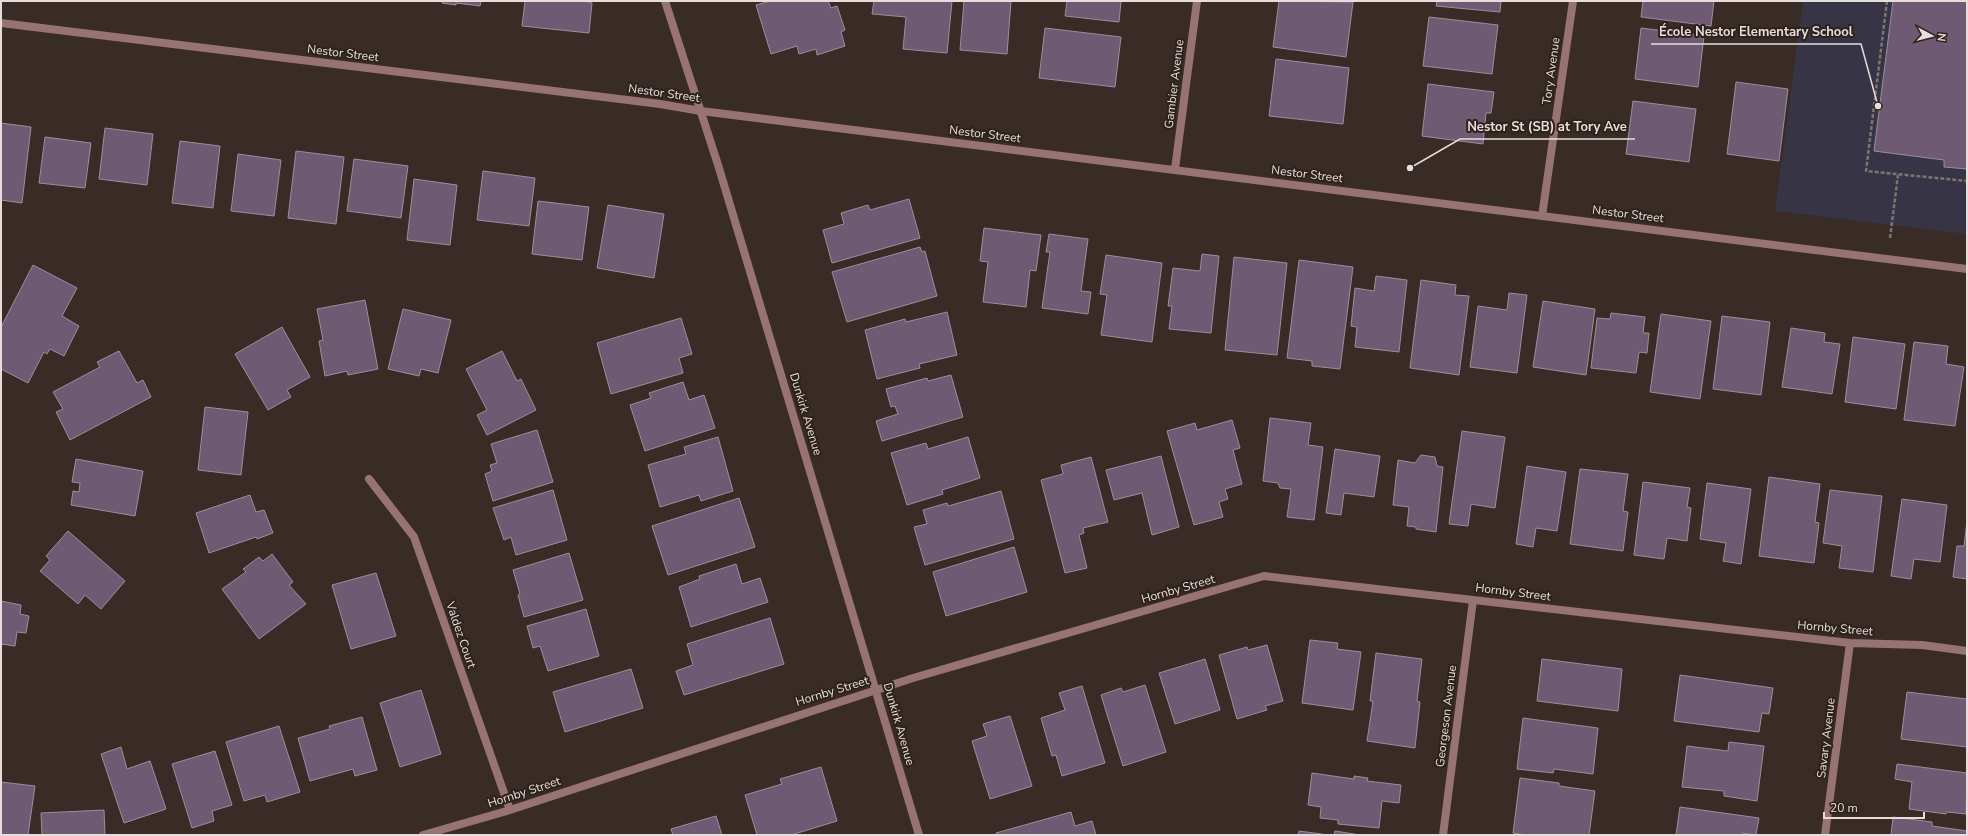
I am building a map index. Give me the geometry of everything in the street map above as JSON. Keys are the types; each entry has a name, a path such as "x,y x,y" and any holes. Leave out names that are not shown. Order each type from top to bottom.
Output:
{"street":[{"name":"Dunkirk Avenue","path":"665,1 701,111 876,690 918,835"},
{"name":"Gambier Avenue","path":"1174,170 1197,1"},
{"name":"Tory Avenue","path":"1542,216 1573,1"},
{"name":"Nestor Street","path":"1,24 655,103 701,111 1967,269"},
{"name":"Valdez Court","path":"369,479 414,537 510,810"},
{"name":"Hornby Street","path":"423,835 510,810 876,690 1264,576 1850,643 1922,646 1967,651"},
{"name":"Georgeson Avenue","path":"1443,835 1473,600"},
{"name":"Savary Avenue","path":"1825,835 1850,643"}],"path":[{"path":"1887,1 1866,171 1967,182"},
{"path":"1888,258 1898,175"}],"shaded area":[{"path":"1803,1 1967,1 1967,234 1775,211"}],"building":[{"path":"442,1 481,1 480,6 456,3 456,5 442,3"},
{"path":"525,1 585,1 592,3 589,33 522,26"},
{"path":"770,1 828,1 831,8 837,6 845,30 841,32 845,46 817,55 816,49 799,54 797,46 771,54 756,5"},
{"path":"874,1 952,1 947,53 903,49 906,17 872,14"},
{"path":"964,1 1011,1 1007,54 960,50"},
{"path":"1067,1 1121,1 1119,22 1065,16"},
{"path":"1279,1 1353,2 1346,57 1273,47"},
{"path":"1437,1 1501,1 1500,12 1436,6"},
{"path":"1643,1 1714,1 1711,26 1641,17"},
{"path":"1893,1 1967,1 1967,169 1944,167 1944,160 1874,151"},
{"path":"1429,17 1498,25 1492,74 1423,66"},
{"path":"1045,28 1121,37 1115,87 1039,78"},
{"path":"1641,28 1704,36 1698,87 1635,79"},
{"path":"1276,59 1349,68 1343,124 1269,116"},
{"path":"1736,82 1788,89 1779,161 1727,154"},
{"path":"1428,84 1494,92 1491,113 1486,113 1483,144 1422,136"},
{"path":"1633,101 1696,109 1689,162 1626,154"},
{"path":"1,123 31,127 22,203 1,200"},
{"path":"105,128 153,134 147,185 99,179"},
{"path":"45,137 91,143 85,188 39,183"},
{"path":"180,141 220,146 213,208 172,203"},
{"path":"296,151 344,157 336,224 288,218"},
{"path":"238,154 281,160 274,216 231,211"},
{"path":"354,159 408,166 401,218 347,211"},
{"path":"483,171 535,178 529,226 477,220"},
{"path":"414,179 457,185 450,245 407,240"},
{"path":"909,199 920,238 832,263 823,230 844,224 841,213 868,205 870,210"},
{"path":"538,201 589,207 582,260 532,254"},
{"path":"608,205 664,214 654,278 597,268"},
{"path":"984,228 1041,235 1036,271 1030,270 1026,307 983,302 988,262 980,261"},
{"path":"1049,234 1088,239 1081,291 1091,292 1088,314 1042,308 1050,252 1046,252"},
{"path":"920,247 922,252 925,251 937,296 847,322 832,272"},
{"path":"1202,254 1219,256 1211,333 1169,329 1172,306 1168,306 1173,268 1200,271"},
{"path":"1106,255 1162,263 1152,342 1101,335 1107,295 1100,294"},
{"path":"1234,257 1287,263 1277,355 1225,350"},
{"path":"1299,260 1353,267 1340,369 1312,366 1312,361 1287,358"},
{"path":"33,265 77,288 62,316 79,326 64,356 50,349 47,354 44,352 28,383 1,369 1,327"},
{"path":"1376,276 1407,280 1399,352 1355,347 1357,327 1351,326 1355,288 1374,291"},
{"path":"1421,280 1456,285 1455,295 1469,296 1459,375 1410,368"},
{"path":"1509,293 1527,295 1517,373 1470,367 1478,306 1507,310"},
{"path":"365,300 378,369 348,375 347,371 325,376 319,341 323,340 317,309"},
{"path":"1543,301 1595,309 1586,375 1533,367"},
{"path":"403,309 451,320 438,373 421,369 419,376 388,369"},
{"path":"947,312 957,355 919,364 920,368 877,379 865,330 905,319 906,322"},
{"path":"1611,313 1645,317 1643,333 1649,333 1647,353 1639,352 1636,373 1591,368 1597,318 1610,319"},
{"path":"1661,314 1711,321 1700,399 1650,392"},
{"path":"1722,316 1770,322 1761,395 1713,389"},
{"path":"681,318 692,354 679,358 683,373 611,394 597,343"},
{"path":"282,327 310,377 287,390 291,397 268,410 235,354"},
{"path":"1791,328 1825,333 1824,342 1840,344 1832,394 1782,387"},
{"path":"1853,337 1905,344 1896,409 1845,402"},
{"path":"1914,342 1948,346 1946,364 1964,367 1955,426 1904,420"},
{"path":"119,351 137,383 143,380 151,397 70,440 56,412 63,409 53,392 100,367 97,362"},
{"path":"502,351 517,381 521,379 536,410 487,435 477,415 487,410 466,369"},
{"path":"951,375 963,417 882,441 876,421 898,414 895,406 891,407 886,389 927,378 928,381"},
{"path":"683,382 689,400 704,395 715,428 645,451 630,405 651,398 649,393"},
{"path":"205,407 248,412 241,475 198,470"},
{"path":"1270,418 1311,423 1308,445 1323,447 1314,520 1287,517 1291,489 1280,488 1278,483 1263,481"},
{"path":"1232,420 1240,448 1233,450 1242,484 1225,489 1228,499 1219,502 1223,517 1194,525 1167,431 1195,423 1197,430"},
{"path":"537,430 553,482 493,501 485,474 492,471 490,465 497,463 491,444"},
{"path":"1462,431 1505,437 1495,508 1471,504 1468,526 1449,524"},
{"path":"718,437 733,491 701,501 699,495 660,507 648,465 686,454 684,447"},
{"path":"968,437 980,478 942,490 943,494 907,505 891,453 926,443 928,449"},
{"path":"1335,449 1380,456 1374,497 1344,493 1341,515 1326,513"},
{"path":"1421,455 1435,457 1437,466 1443,467 1436,532 1407,526 1409,507 1393,505 1398,460 1415,463"},
{"path":"1161,456 1179,527 1152,535 1142,493 1114,500 1106,470"},
{"path":"1091,457 1108,522 1083,528 1084,533 1079,535 1087,568 1065,573 1041,480 1063,474 1061,465"},
{"path":"76,459 143,471 135,516 71,505 73,491 79,492 80,483 72,482"},
{"path":"1527,466 1566,472 1557,531 1536,528 1533,547 1516,544"},
{"path":"1580,469 1628,474 1623,511 1628,512 1623,551 1570,544"},
{"path":"1769,477 1820,484 1815,522 1819,523 1814,563 1759,556"},
{"path":"1643,482 1690,488 1687,507 1691,508 1687,541 1667,538 1664,559 1634,555"},
{"path":"1707,483 1751,489 1741,564 1723,561 1726,543 1700,539"},
{"path":"553,490 567,540 516,555 511,537 504,540 493,508"},
{"path":"1830,490 1882,496 1873,572 1839,568 1842,546 1823,543"},
{"path":"1001,491 1014,539 925,565 914,527 927,524 923,510 947,503 948,506"},
{"path":"250,495 256,512 264,510 273,533 257,539 256,537 209,553 196,513"},
{"path":"739,498 755,547 668,575 652,526"},
{"path":"1902,499 1947,505 1940,562 1914,559 1911,579 1891,576"},
{"path":"1967,521 1967,579 1953,577 1957,546 1964,546"},
{"path":"68,531 125,581 101,609 85,595 78,604 40,571 50,560 46,556"},
{"path":"1014,547 1027,592 946,616 933,572"},
{"path":"569,553 583,600 524,617 518,595 520,594 513,570"},
{"path":"272,554 293,582 289,585 306,604 259,639 222,589 246,572 243,569 259,557 263,561"},
{"path":"736,564 742,584 760,578 768,602 691,627 679,587 700,579 699,576"},
{"path":"376,573 396,636 351,649 332,585"},
{"path":"1,601 21,605 20,614 29,616 26,633 17,632 15,646 1,644"},
{"path":"586,609 599,656 548,671 540,646 533,648 527,626"},
{"path":"770,618 784,664 684,695 676,671 693,665 687,644"},
{"path":"1310,640 1338,643 1337,649 1361,652 1353,710 1302,703"},
{"path":"1267,645 1283,701 1265,706 1267,710 1237,719 1219,655 1247,647 1248,650"},
{"path":"1376,653 1422,659 1417,701 1420,702 1415,748 1367,741 1373,701 1370,701"},
{"path":"1205,659 1220,710 1175,724 1159,673"},
{"path":"1542,659 1622,669 1618,711 1537,701"},
{"path":"631,669 643,708 565,732 553,692"},
{"path":"1680,675 1773,688 1769,714 1762,713 1759,732 1674,721"},
{"path":"1145,685 1166,752 1123,766 1101,695 1121,688 1123,692"},
{"path":"1082,686 1105,763 1062,776 1056,755 1052,756 1041,718 1065,710 1059,693"},
{"path":"421,690 441,754 400,767 380,703"},
{"path":"1907,692 1967,699 1967,747 1901,739"},
{"path":"1010,716 1032,786 990,799 972,741 987,736 983,724"},
{"path":"362,717 377,770 355,776 353,769 310,781 298,738 330,729 329,726"},
{"path":"1523,718 1598,728 1593,774 1554,769 1553,773 1517,769"},
{"path":"279,726 300,792 267,802 265,795 244,801 226,742"},
{"path":"1729,742 1764,746 1757,801 1724,796 1724,791 1682,787 1687,746 1728,751"},
{"path":"121,747 127,769 150,761 166,809 124,823 101,754"},
{"path":"215,751 232,805 212,811 214,821 192,828 172,764"},
{"path":"1897,764 1967,773 1966,814 1947,812 1946,814 1909,809 1912,782 1895,779"},
{"path":"821,767 837,821 791,835 757,835 745,795 782,784 780,779"},
{"path":"1312,773 1354,779 1354,776 1368,778 1367,781 1401,785 1399,803 1382,801 1379,828 1338,824 1338,820 1320,818 1321,807 1308,805"},
{"path":"1520,778 1559,783 1559,786 1595,791 1589,835 1527,835 1513,833"},
{"path":"1,782 35,786 28,835 1,835"},
{"path":"1680,807 1759,818 1756,835 1742,833 1741,835 1676,835"},
{"path":"104,810 105,835 42,835 41,813"},
{"path":"1071,812 1075,826 1092,821 1096,835 996,835 996,833"},
{"path":"716,816 722,835 673,835 671,829"},
{"path":"1893,817 1932,822 1932,826 1967,831 1967,835 1891,835"},
{"path":"1299,831 1329,835 1298,835"},
{"path":"1335,831 1360,835 1334,835"}],"place":[{"name":"École Nestor Elementary School","path":"1878,106"},
{"name":"Nestor St (SB) at Tory Ave","path":"1410,168"}]}
